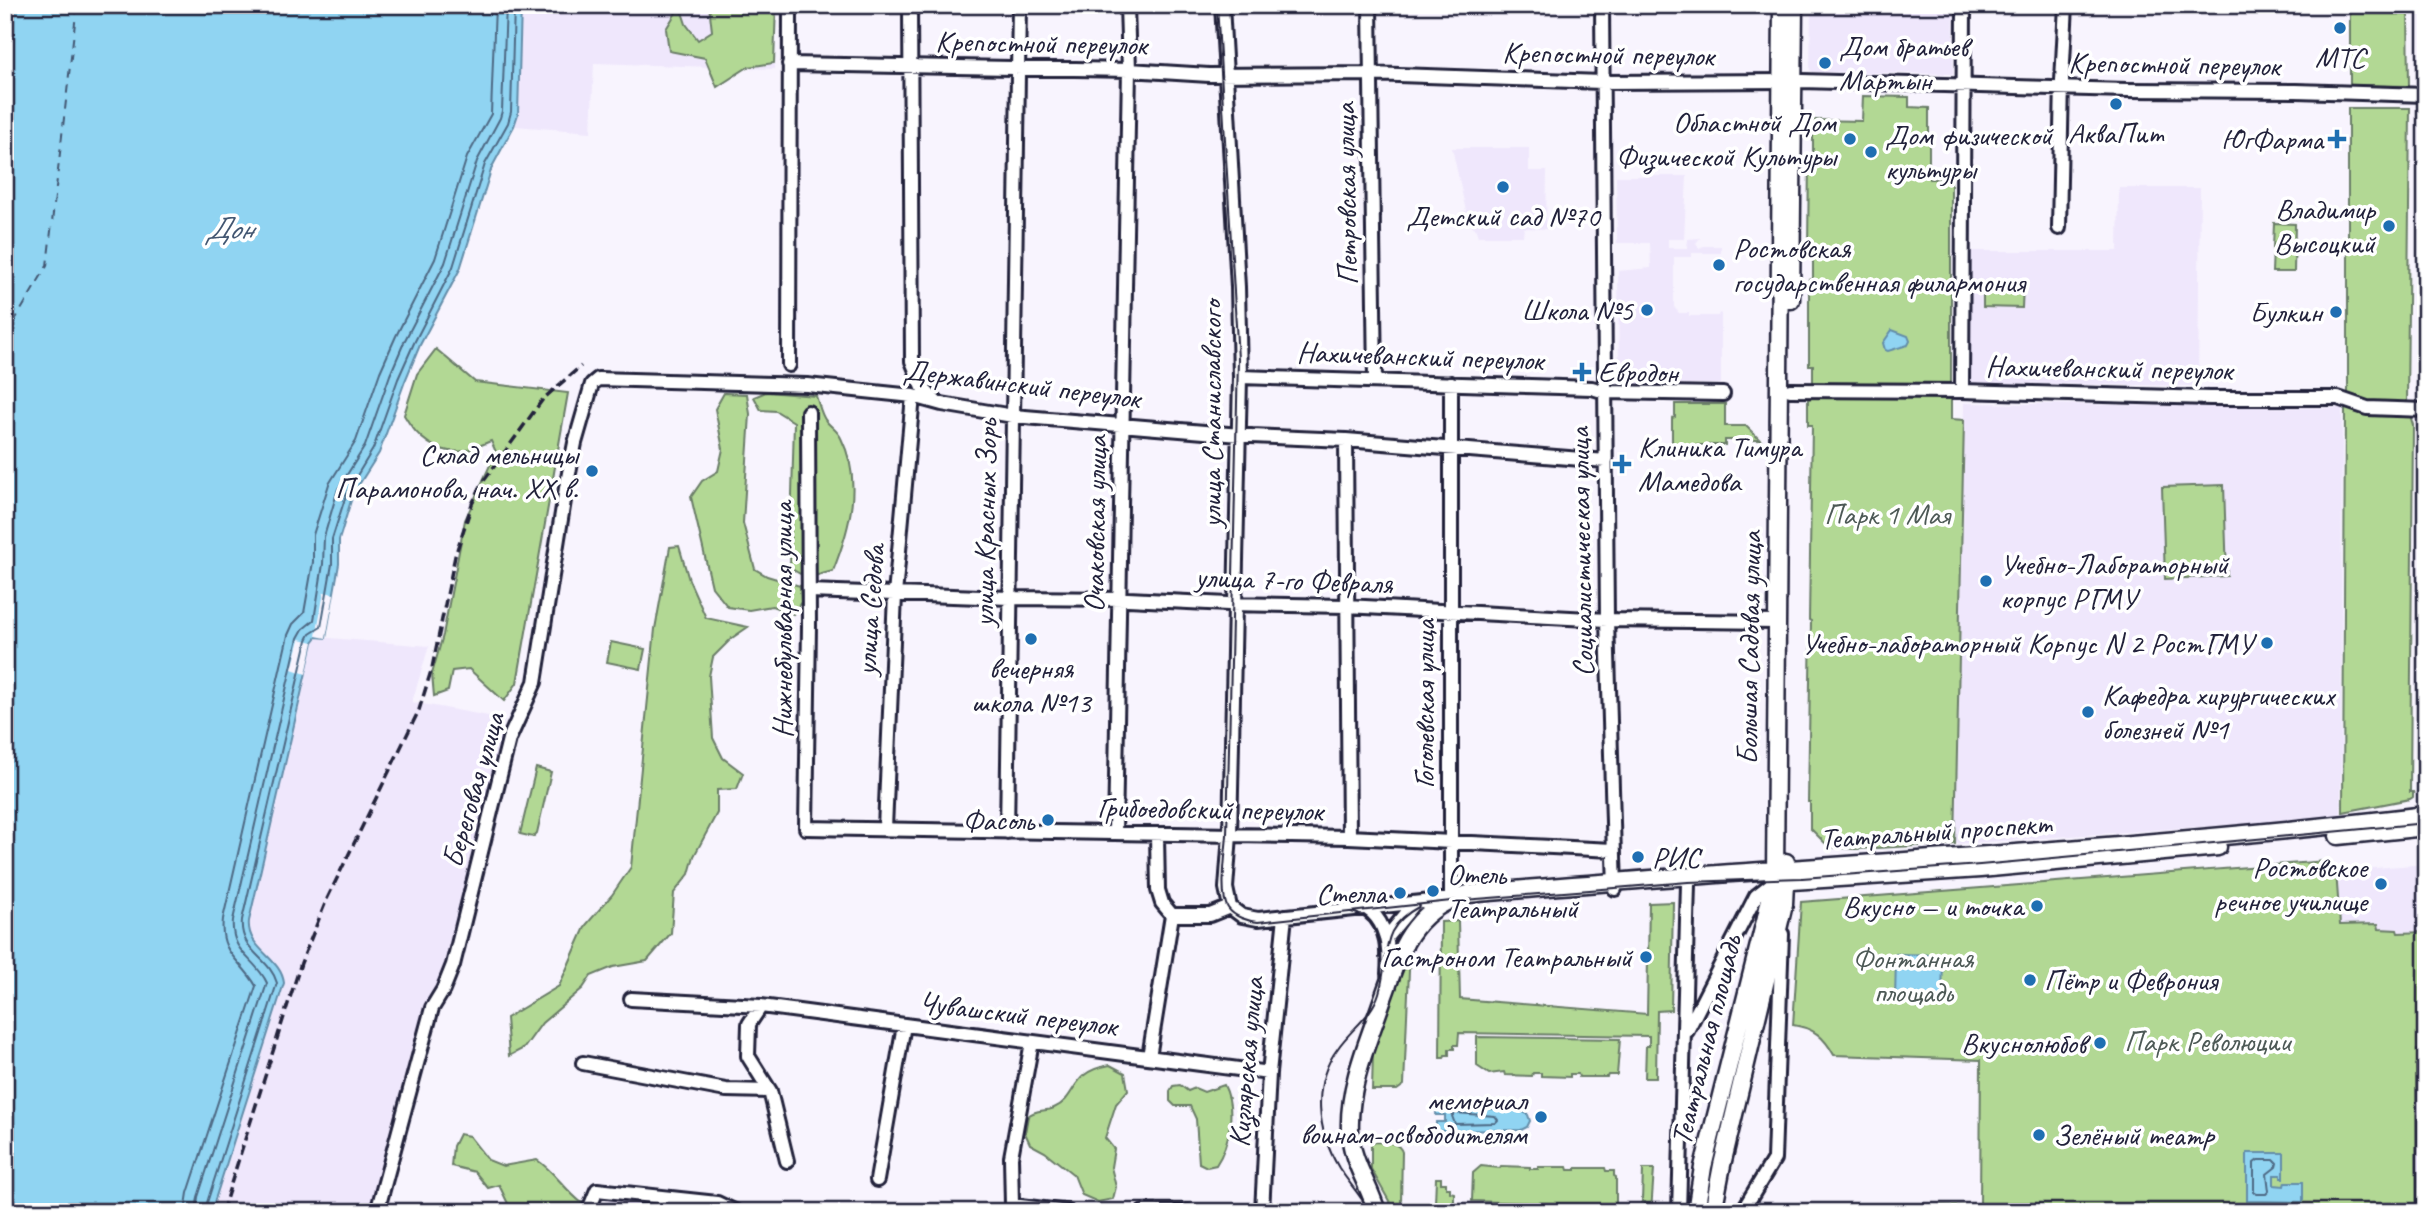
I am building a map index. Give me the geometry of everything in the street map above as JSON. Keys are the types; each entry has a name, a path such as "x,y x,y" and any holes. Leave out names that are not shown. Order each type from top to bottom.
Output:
{"main road":[{"name":"Большая Садовая улица","path":"1780,876 1790,390 1788,82 1782,5"},
{"name":"Большая Садовая улица","path":"1780,876 1777,622 1788,82 1794,5"},
{"name":"Театральный проспект","path":"1614,885 1688,884 2426,815"},
{"name":"Театральный проспект","path":"1451,899 1468,894 1614,885 1980,869 2426,827"},
{"name":"Театральная площадь","path":"1713,1212 1784,904 1780,876"},
{"name":"Театральная площадь","path":"1696,1212 1703,1167 1780,876"},
{"path":"1377,1212 1355,1158 1350,1133 1357,1076 1387,988 1414,929 1432,910 1451,899"}],"street":[{"path":"789,365 790,5"},
{"path":"910,5 912,361 923,388 936,402"},
{"name":"улица Красных Зорь","path":"1007,832 1019,5"},
{"name":"Очаковская улица","path":"1115,833 1129,70 1127,5"},
{"name":"улица Станиславского","path":"1222,5 1238,287 1240,377 1230,835 1226,888 1230,907"},
{"name":"Петровская улица","path":"1370,5 1375,381"},
{"name":"Социалистическая улица","path":"1602,5 1607,620 1614,885"},
{"path":"1962,391 1964,5"},
{"path":"2059,228 2066,5"},
{"name":"Крепостной переулок","path":"789,64 1129,70 1225,75 1370,74 1602,82 1788,82 2426,95"},
{"name":"Нахичеванский переулок","path":"1240,377 1592,388 1605,392 1723,394"},
{"name":"Державинский переулок","path":"598,379 807,385 913,396 1013,416 1606,460"},
{"name":"Береговая улица","path":"377,1212 432,1008 453,965 509,739 535,682 575,443 592,384 598,379"},
{"name":"Гоголевская улица","path":"1451,383 1451,899"},
{"name":"Нахичеванский переулок","path":"1790,390 1962,391 2112,397 2338,398 2367,408 2426,410"},
{"name":"улица Седова","path":"885,828 895,595 913,396"},
{"name":"Нижнебульварная улица","path":"806,828 808,412"},
{"path":"1346,440 1349,837"},
{"name":"улица 7-го Февраля","path":"809,592 1346,606 1607,620 1777,622"},
{"name":"Грибоедовский переулок","path":"806,828 1349,837 1613,850"},
{"path":"1157,835 1158,890 1161,903 1172,915 1210,915 1230,907"},
{"name":"Театральная площадь","path":"1686,1033 1756,896 1780,876"},
{"name":"Театральная площадь","path":"1679,1212 1688,884"},
{"name":"Театральный проспект","path":"1230,907 1251,919 1451,899"},
{"path":"1386,938 1415,903"},
{"name":"Театральная площадь","path":"1742,1212 1774,1159 1784,904"},
{"path":"1366,908 1379,920 1386,938 1389,965 1387,988"},
{"path":"1149,1057 1172,915"},
{"name":"Кизлярская улица","path":"1262,1212 1269,1073 1285,916"},
{"name":"Чувашский переулок","path":"632,999 761,1006 1269,1073"},
{"path":"761,1006 749,1024 748,1056 770,1091 787,1161"},
{"path":"877,1180 904,1025"},
{"path":"1032,1042 1011,1157 1011,1208 1068,1212"},
{"path":"583,1063 726,1090 770,1091"},
{"path":"588,1212 597,1191 717,1203 736,1212"},
{"path":"1143,1212 1189,1212"}],"shaded area":[{"path":"521,5 777,5 775,69 594,63 591,132 514,126 518,114"},
{"path":"1811,5 1954,5 1953,74 1813,72 1810,70"},
{"name":"Детский сад №70","path":"1452,148 1529,148 1529,171 1547,171 1546,229 1524,228 1523,236 1478,236 1475,228 1466,221 1461,212 1466,211"},
{"name":"Школа №5","path":"1616,176 1687,176 1684,239 1668,239 1668,248 1687,248 1688,239 1700,238 1696,243 1699,248 1721,246 1721,253 1692,253 1692,257 1674,257 1674,307 1679,313 1689,313 1689,316 1721,314 1721,384 1619,384 1618,271 1651,268 1650,243 1617,243"},
{"path":"2119,188 2200,188 2198,386 1971,383 1971,251 2118,251"},
{"path":"1964,403 2342,408 2341,817 1955,844"},
{"path":"317,637 429,646 412,702 505,719 476,856 384,1212 211,1212 280,996 279,970 251,938 248,931 249,921 313,642"},
{"path":"2426,864 2426,1188 2417,1188 2418,933 2397,933 2396,930 2379,929 2378,924 2340,925 2336,871"},
{"path":"609,1198 715,1207 726,1212 603,1212"}],"green space":[{"path":"709,5 776,5 774,63 748,67 717,87 705,58 669,51 666,29 680,6 686,24 698,40 712,31"},
{"path":"2350,5 2408,5 2409,86 2350,85"},
{"name":"Парк 1 Мая","path":"1863,96 1909,97 1909,107 1929,108 1929,179 1951,179 1951,419 1964,420 1955,844 1855,849 1829,847 1810,828 1808,802 1812,425 1808,425 1808,399 1813,398 1813,365 1809,365 1809,280 1813,279 1813,251 1808,249 1809,155 1812,155 1813,166 1813,120 1862,121"},
{"path":"2348,108 2410,108 2407,405 2413,425 2410,792 2413,792 2413,797 2343,812 2345,410 2348,392"},
{"path":"2274,223 2295,224 2294,272 2272,272"},
{"path":"1983,283 2023,284 2022,308 1983,307"},
{"path":"436,349 475,382 568,393 517,683 504,701 469,669 452,671 448,691 434,696 432,674 443,635 465,520 496,452 491,441 464,451 454,452 437,447 422,438 404,415 417,374"},
{"path":"766,392 816,396 824,419 840,436 848,455 853,488 852,505 845,538 833,571 807,578 790,568 794,422 776,411 761,410 754,397"},
{"path":"724,393 747,394 750,414 743,523 755,569 767,576 800,586 801,602 793,614 772,606 749,610 728,607 712,587 691,497 702,481 718,471 723,449 715,409"},
{"path":"1675,404 1725,404 1725,426 1746,426 1760,440 1725,440 1725,445 1672,445"},
{"path":"2224,485 2227,576 2165,579 2162,487"},
{"path":"679,546 689,580 706,618 748,627 713,657 709,676 713,738 723,758 743,773 737,789 717,790 717,813 694,856 689,874 674,893 671,933 647,961 613,967 591,976 583,988 542,1023 524,1048 509,1056 506,1018 559,986 586,925 612,895 631,867 655,629 670,547"},
{"path":"611,642 645,649 641,669 607,662"},
{"path":"536,768 551,772 537,833 533,837 520,834"},
{"name":"Парк Революции","path":"2326,861 2327,871 2336,871 2340,925 2378,924 2379,929 2397,930 2398,933 2426,932 2426,1001 2422,1002 2423,1042 2426,1042 2426,1051 2416,1050 2426,1052 2426,1078 2423,1078 2423,1066 2416,1065 2417,1212 1843,1212 1865,1204 1980,1206 1981,1060 1834,1055 1818,1034 1793,1025 1801,902"},
{"path":"1673,902 1671,1010 1657,1011 1656,1078 1645,1078 1649,1036 1459,1033 1458,1045 1449,1049 1449,1055 1440,1058 1441,922 1458,921 1460,999 1647,1014 1649,903"},
{"path":"1410,948 1404,1085 1397,1090 1372,1090 1373,1052"},
{"path":"1477,1037 1620,1039 1617,1075 1579,1077 1578,1074 1570,1074 1570,1077 1541,1076 1541,1073 1533,1073 1532,1076 1505,1075 1504,1072 1489,1074 1477,1066"},
{"path":"1110,1065 1125,1073 1128,1090 1116,1104 1105,1138 1114,1149 1111,1167 1116,1187 1113,1199 1098,1202 1082,1195 1074,1175 1030,1144 1025,1133 1028,1116 1054,1108 1067,1098 1087,1073"},
{"path":"1180,1085 1188,1091 1195,1088 1204,1092 1224,1085 1230,1104 1230,1126 1225,1147 1216,1165 1207,1167 1199,1163 1196,1119 1190,1106 1175,1106 1170,1101 1173,1086"},
{"path":"459,1134 469,1136 488,1160 503,1166 537,1160 582,1203 581,1212 512,1212 499,1185 488,1188 475,1172 451,1166 453,1146"},
{"path":"1371,1142 1394,1144 1402,1152 1401,1203 1435,1203 1436,1178 1441,1178 1441,1183 1446,1183 1446,1188 1450,1188 1450,1192 1454,1193 1454,1205 1640,1212 1435,1212 1435,1209 1393,1208 1371,1169"},
{"path":"1481,1166 1530,1169 1567,1167 1568,1170 1605,1168 1606,1171 1614,1171 1616,1177 1616,1206 1472,1201 1473,1173"},
{"path":"1643,1169 1654,1169 1651,1212 1644,1212 1645,1202 1642,1202"}],"water":[{"name":"Дон","path":"5,5 521,5 518,114 514,126 492,167 460,269 420,345 379,453 353,494 339,540 339,564 326,638 317,637 313,642 249,921 253,939 277,966 284,983 211,1212 5,1212"},
{"path":"1892,330 1908,336 1908,345 1885,350 1883,343"},
{"path":"1896,954 1943,955 1942,1004 1895,1003"},
{"path":"1437,1105 1522,1111 1528,1115 1530,1121 1527,1127 1521,1130 1436,1131 1436,1122 1445,1122 1445,1115 1436,1115"},
{"path":"2247,1153 2284,1153 2284,1178 2274,1175 2274,1185 2303,1182 2303,1202 2247,1201"}],"pier":[{"path":"324,592 334,594 326,638 316,636"},
{"path":"300,639 313,642 306,674 292,669"}],"ferry route":[{"path":"5,337 47,266 77,5"}],"tram line":[{"path":"1217,5 1238,359 1227,835 1223,884 1225,902 1234,914 1258,922 1451,901 1688,882 1802,878 1980,865 2426,823"},
{"path":"1370,1212 1332,1154 1322,1123 1321,1092 1329,1062 1376,1001 1391,934 1406,915 1420,906"},
{"path":"1351,912 1365,918 1374,929 1379,958"}],"railway":[{"path":"222,1212 301,963 327,899 419,710 432,668 455,556 472,504 483,482 543,399 581,366"}],"place":[{"name":"МТС","path":"2340,28"},
{"name":"Дом братьев Мартын","path":"1825,63"},
{"name":"АкваПит","path":"2116,104"},
{"name":"Областной Дом Физической Культуры","path":"1850,139"},
{"name":"ЮгФарма","path":"2337,139"},
{"name":"Дом физической культуры","path":"1871,152"},
{"name":"Детский сад №70","path":"1503,187"},
{"name":"Владимир Высоцкий","path":"2389,226"},
{"name":"Ростовская государственная филармония","path":"1719,265"},
{"name":"Школа №5","path":"1647,310"},
{"name":"Булкин","path":"2336,312"},
{"name":"Евродон","path":"1582,372"},
{"name":"Клиника Тимура Мамедова","path":"1622,464"},
{"name":"Склад мельницы Парамонова, нач. XX в.","path":"592,471"},
{"name":"Учебно-Лабораторный корпус РГМУ","path":"1986,581"},
{"name":"вечерняя школа №13","path":"1031,639"},
{"name":"Учебно-лабораторный Корпус N 2 РостГМУ","path":"2267,643"},
{"name":"Кафедра хирургических болезней №1","path":"2088,712"},
{"name":"Фасоль","path":"1048,820"},
{"name":"РИС","path":"1638,857"},
{"name":"Ростовское речное училище","path":"2381,884"},
{"name":"Отель Театральный","path":"1433,891"},
{"name":"Стелла","path":"1400,893"},
{"name":"Вкусно — и точка","path":"2037,906"},
{"name":"Гастроном Театральный","path":"1646,957"},
{"name":"Пётр и Феврония","path":"2030,980"},
{"name":"Вкуснолюбов","path":"2100,1043"},
{"name":"мемориал воинам-освободителям","path":"1541,1117"},
{"name":"Зелёный театр","path":"2039,1135"}],"park label":[{"name":"Фонтанная площадь","path":"1913,975"}]}
